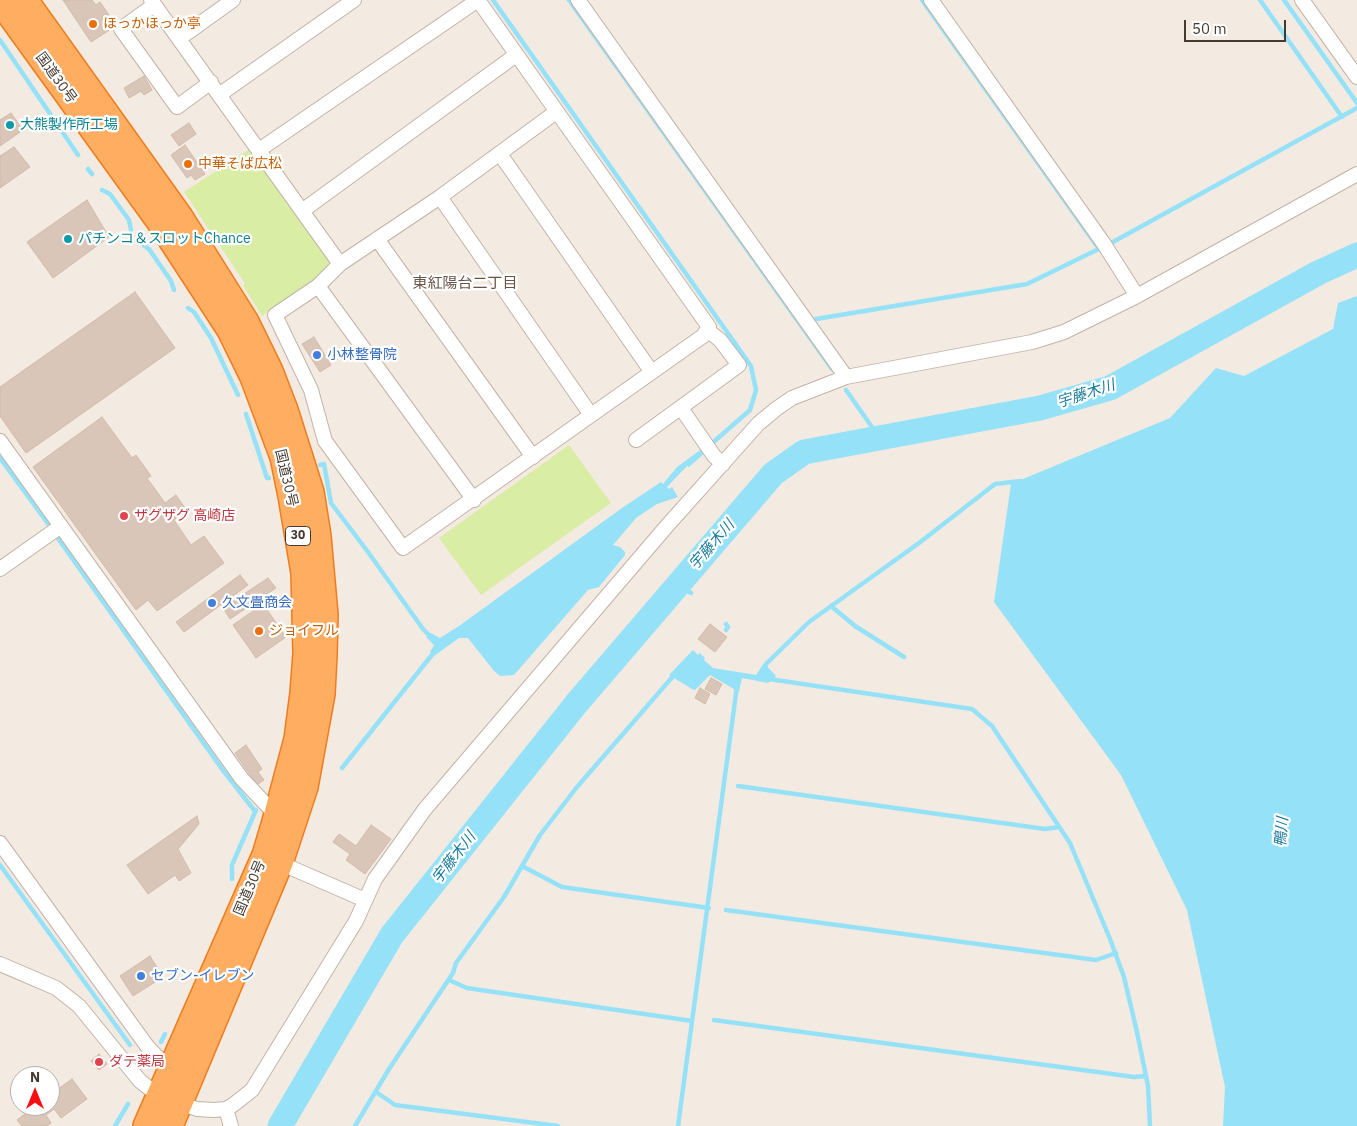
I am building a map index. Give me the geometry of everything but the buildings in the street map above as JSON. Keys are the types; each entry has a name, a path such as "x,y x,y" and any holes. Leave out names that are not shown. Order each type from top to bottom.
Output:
{"highway":[{"name":"国道30号","path":"25,0 215,270 246,322 270,371 299,453 310,492 323,573 324,655 322,694 311,761 302,796 280,863 170,1108 146,1126"},
{"name":"国道30号","path":"0,1 159,221 230,330 253,377 283,457 292,496 304,573 306,654 297,739 265,854 173,1067 170,1108"}],"street":[{"path":"180,38 233,0"},
{"path":"220,95 354,0"},
{"path":"259,150 478,0 709,327 703,336 651,371 474,500 403,548 325,440 311,390 275,315 318,286 340,264 440,197 556,112"},
{"path":"578,0 846,377"},
{"path":"931,0 1105,246 1137,296"},
{"path":"1302,0 1357,77"},
{"path":"211,82 177,107 121,29 153,2 180,38 340,264"},
{"path":"302,211 516,55"},
{"path":"500,154 651,371"},
{"path":"0,964 56,988 79,1006 140,1081 170,1108 226,1109 241,1101 252,1090 348,934 375,879 426,809 660,534 776,409 792,398 846,377 1032,342 1064,332 1137,296 1357,174"},
{"path":"440,197 592,415"},
{"path":"377,240 533,457"},
{"path":"318,286 474,500"},
{"path":"636,440 739,365 720,340 707,330"},
{"path":"681,408 708,447 723,464"},
{"path":"0,441 242,779 277,816"},
{"path":"0,568 61,526"},
{"path":"0,843 147,1046 161,1061 173,1067"},
{"path":"280,863 365,900"},
{"path":"226,1109 231,1126"}],"green space":[{"path":"251,148 332,262 331,268 262,316 244,287 244,282 184,192"},
{"path":"569,445 611,503 481,595 439,538"}],"water":[{"name":"鴨川","path":"1357,296 1357,1126 1223,1126 1225,1087 1187,910 1121,775 994,602 1011,484 1170,418 1216,368 1244,376 1333,329 1338,303"},
{"path":"703,448 705,453 689,467 687,466 667,487 669,489 672,487 678,497 657,504 636,518 613,545 620,547 625,552 625,555 599,587 588,590 514,675 500,676 468,638 459,638 434,656 430,652 434,645 426,637 431,633 440,638 459,626 622,508 661,482 663,484 677,467"},
{"path":"693,650 698,655 700,653 705,658 704,660 713,668 756,675 764,663 776,676 768,683 742,678 739,692 710,675 695,690 669,675"}],"waterway":[{"path":"493,0 751,366 756,390 750,410 709,446"},
{"path":"569,0 832,369"},
{"path":"922,0 1099,249"},
{"path":"1260,0 1342,117"},
{"path":"1284,0 1357,103"},
{"path":"0,40 78,155"},
{"path":"816,319 1027,284 1111,243 1357,108"},
{"path":"88,169 92,174"},
{"path":"102,190 110,194 129,220 131,230"},
{"path":"143,245 149,249 171,281 174,290"},
{"name":"宇藤木川","path":"280,1126 392,935 576,704 773,474 804,452 1040,408 1110,388 1318,273 1357,255"},
{"path":"188,308 194,312 211,338 238,395"},
{"path":"846,390 879,437"},
{"path":"246,414 267,478 269,478"},
{"path":"0,458 49,525"},
{"path":"320,465 324,464 331,503 423,629 433,639"},
{"path":"764,670 766,664 809,622 919,543 995,484 1021,481"},
{"path":"57,537 222,769 254,810"},
{"path":"678,585 691,593"},
{"path":"831,606 855,626 904,657"},
{"path":"726,624 728,627 726,630"},
{"path":"342,768 435,651"},
{"path":"355,1126 389,1069 453,973 456,963 504,897 540,835 577,787 675,674"},
{"path":"769,679 972,709 992,726 1070,843 1110,939 1124,977 1137,1032 1148,1086 1150,1126"},
{"path":"678,1126 737,686"},
{"path":"738,786 1045,829 1059,827"},
{"path":"232,879 232,865 256,810"},
{"path":"0,865 130,1045"},
{"path":"522,866 562,887 709,908"},
{"path":"726,910 1096,960 1116,953"},
{"path":"449,980 467,988 692,1021"},
{"path":"714,1020 1134,1077 1146,1076"},
{"path":"161,1042 165,1034"},
{"path":"376,1092 395,1105 558,1126"},
{"path":"115,1126 128,1104"}],"place":[{"name":"ほっかほっか亭","path":"93,24"},
{"name":"大熊製作所工場","path":"10,125"},
{"name":"中華そば広松","path":"188,164"},
{"name":"パチンコ＆スロットChance","path":"68,239"},
{"name":"小林整骨院","path":"317,355"},
{"name":"ザグザグ 高崎店","path":"124,516"},
{"name":"久文畳商会","path":"212,603"},
{"name":"ジョイフル","path":"259,631"},
{"name":"セブン-イレブン","path":"141,976"},
{"name":"ダテ薬局","path":"99,1062"}],"district":[{"name":"東紅陽台二丁目","path":"465,284"}]}
